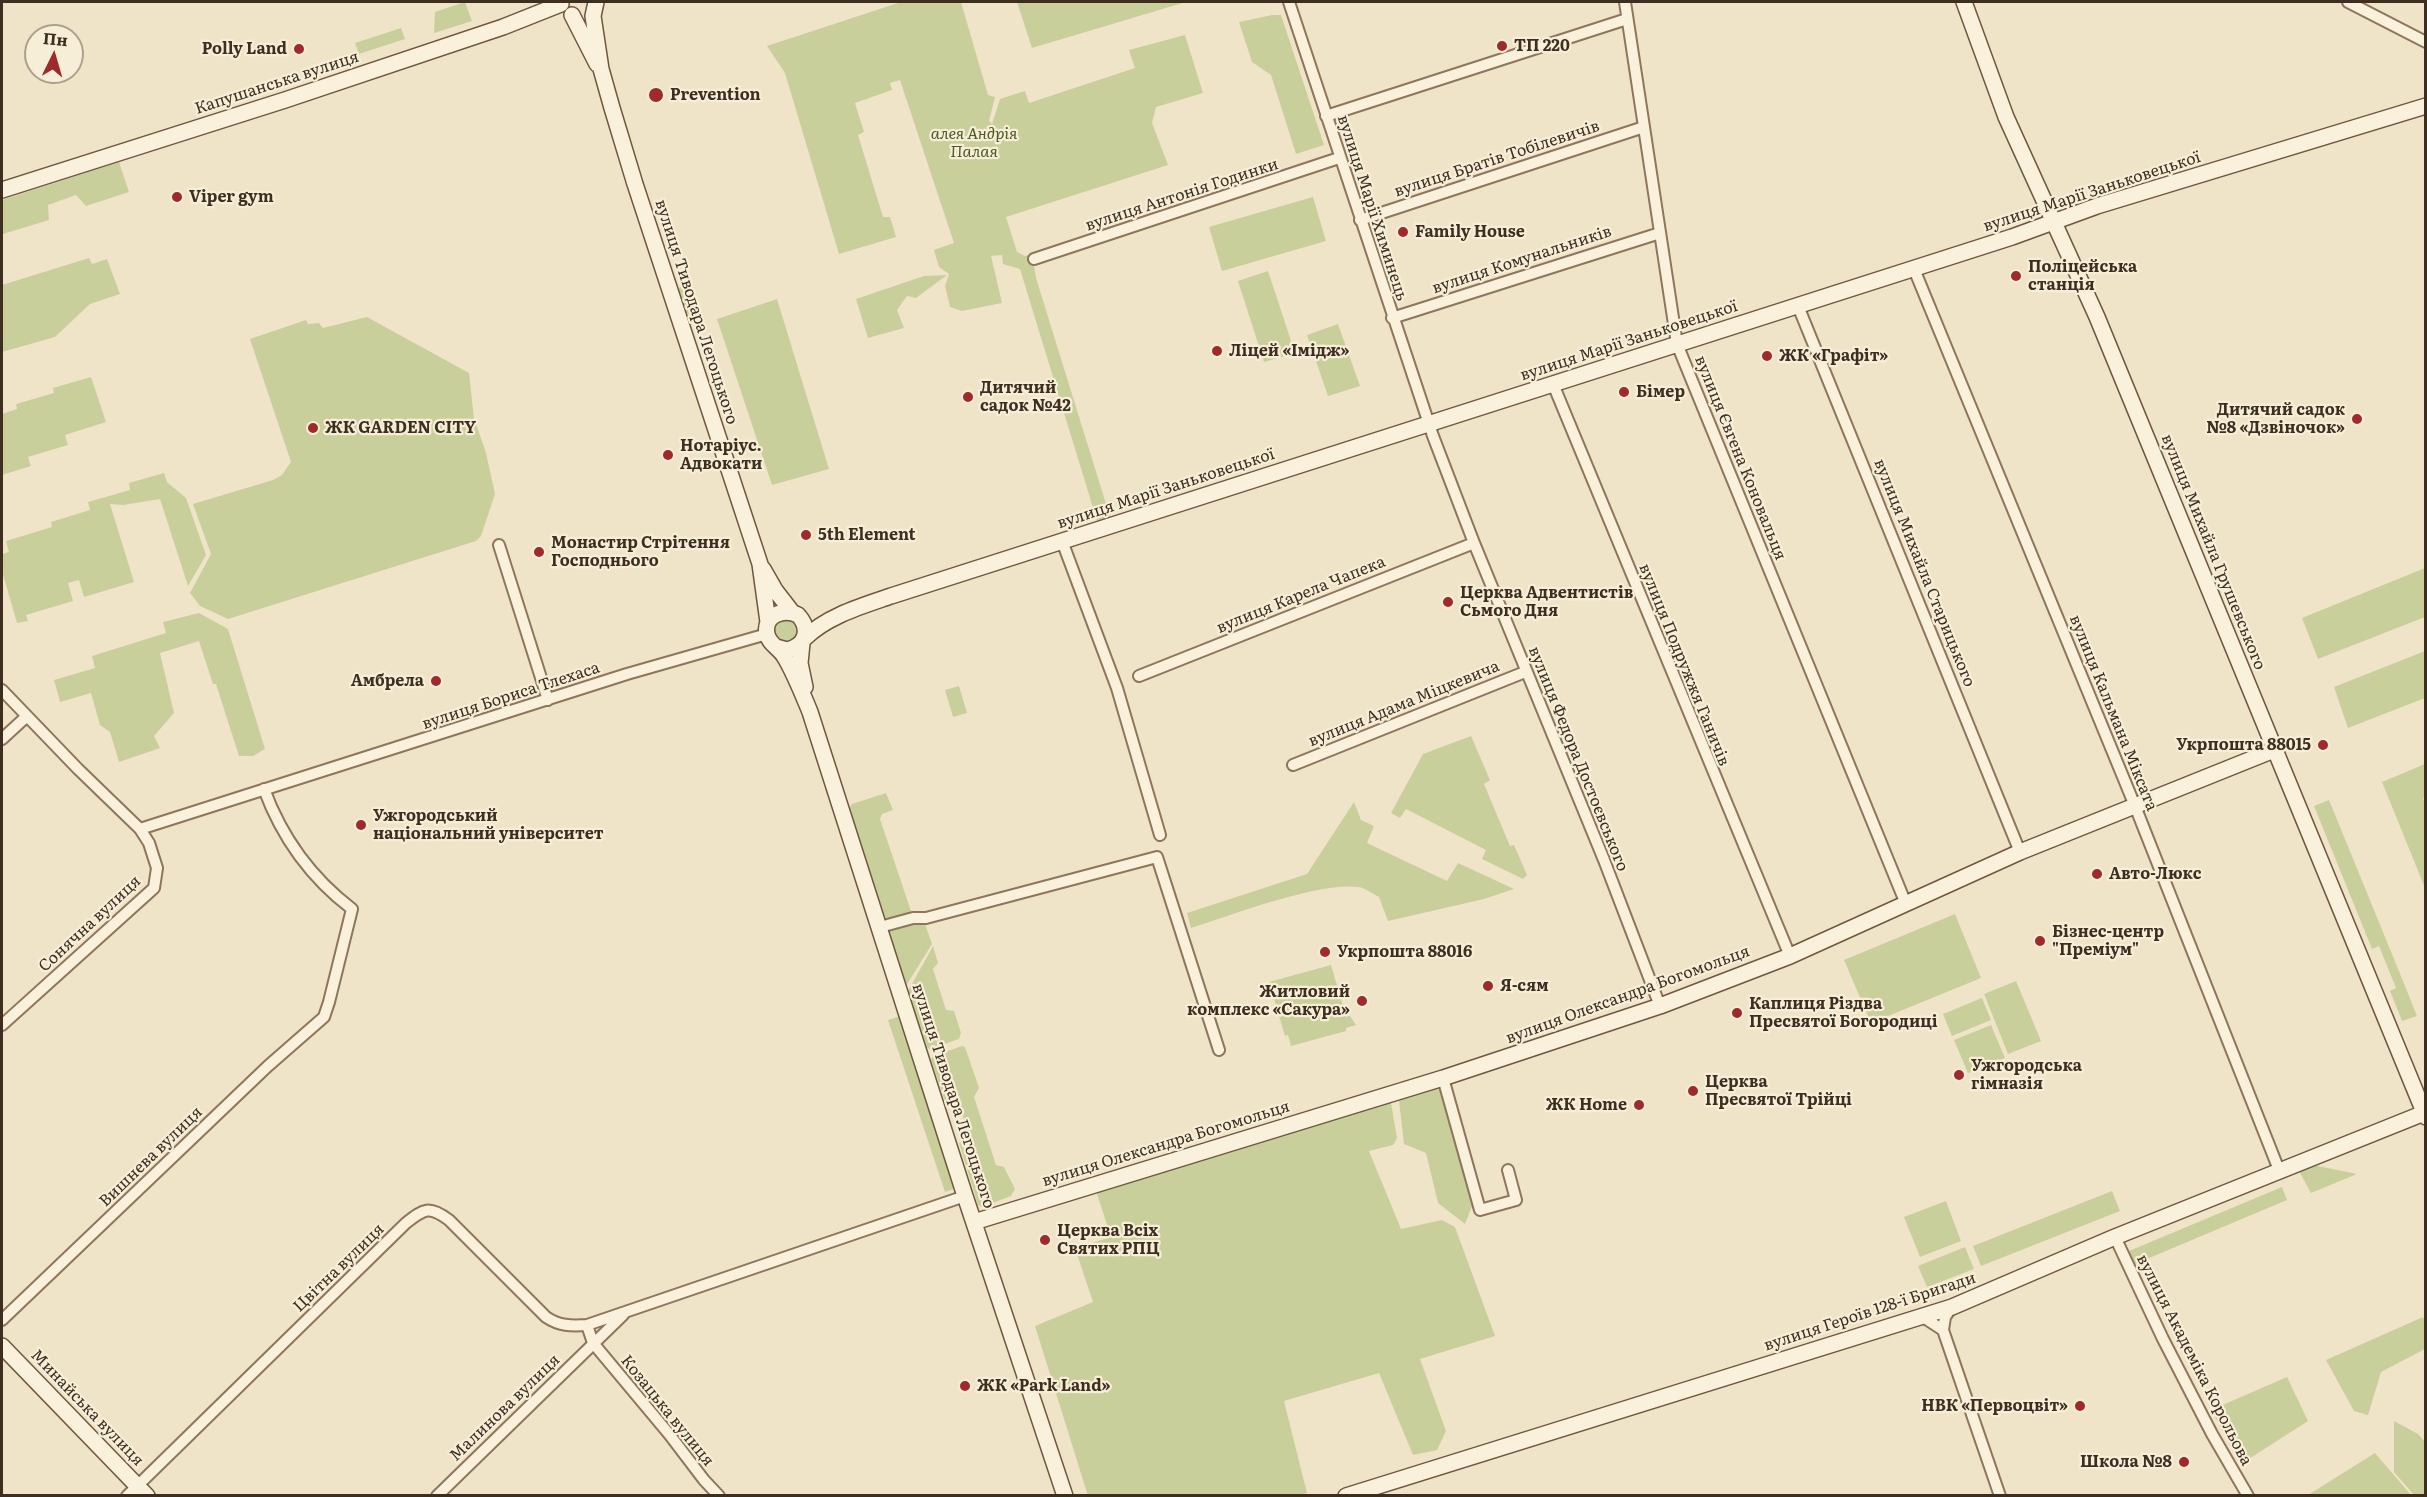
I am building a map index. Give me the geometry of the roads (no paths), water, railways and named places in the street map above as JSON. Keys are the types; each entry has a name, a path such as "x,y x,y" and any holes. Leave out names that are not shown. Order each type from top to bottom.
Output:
{"street":[{"name":"вулиця Марії Химинець","path":"1288,2 1428,424"},
{"name":"вулиця Євгена Коновальця","path":"1625,2 1677,344 1906,904"},
{"name":"вулиця Михайла Грушевського","path":"1964,2 1993,87 2105,336 2425,1114"},
{"path":"2348,2 2426,42"},
{"name":"Капушанська вулиця","path":"2,190 285,100 565,7 583,15 597,4"},
{"name":"вулиця Тиводара Легоцького","path":"597,4 600,69"},
{"name":"вулиця Тиводара Легоцького","path":"565,7 600,69 635,184 760,564 768,628"},
{"path":"1326,116 1627,19"},
{"name":"вулиця Марії Заньковецької","path":"804,640 816,628 844,612 1798,306 2097,206 2426,106"},
{"name":"вулиця Братів Тобілевичів","path":"1360,220 1644,128"},
{"name":"вулиця Антонія Годинки","path":"1034,260 1339,158"},
{"name":"вулиця Комунальників","path":"1392,318 1660,233"},
{"name":"вулиця Кальмана Міксата","path":"1914,268 2135,806 2279,1170"},
{"name":"вулиця Михайла Старицького","path":"1798,306 2020,852"},
{"name":"вулиця Подружжя Ганичів","path":"1552,384 1790,956"},
{"name":"вулиця Федора Достоєвського","path":"1428,424 1525,672 1604,860 1660,1006"},
{"path":"1062,541 1117,688 1160,835"},
{"name":"вулиця Карела Чапека","path":"1139,676 1474,543"},
{"path":"498,545 548,700"},
{"name":"вулиця Тиводара Легоцького","path":"760,564 780,597 795,613"},
{"name":"вулиця Марії Заньковецької","path":"795,613 844,612"},
{"path":"778,613 795,613 805,627 804,640 787,650 776,647 770,641 768,628 778,613"},
{"name":"вулиця Бориса Тлехаса","path":"140,829 768,628"},
{"name":"вулиця Тиводара Легоцького","path":"804,640 800,663 808,706 965,1196 1065,1496"},
{"name":"вулиця Тиводара Легоцького","path":"776,647 783,655 808,706"},
{"name":"вулиця Адама Міцкевича","path":"1293,765 1525,672"},
{"name":"Сонячна вулиця","path":"2,690 140,829 157,868 154,888 2,1025"},
{"path":"2,739 27,716"},
{"name":"вулиця Олександра Богомольця","path":"974,1222 1443,1078 1660,1006 1790,956 2020,852 2274,750"},
{"name":"Вишнева вулиця","path":"2,1320 268,1066 324,1017 352,909 335,896 305,865 277,823 264,789"},
{"path":"880,927 913,918 926,918 1157,857 1219,1050"},
{"path":"1443,1078 1480,1210 1516,1200 1508,1170"},
{"name":"вулиця Героїв 128-ї Бригади","path":"1346,1496 1952,1307 2279,1170 2425,1114"},
{"path":"593,1343 587,1325 965,1196"},
{"name":"Цвітна вулиця","path":"137,1492 406,1223 429,1209 437,1211 449,1220 546,1317 566,1326 587,1325"},
{"name":"вулиця Академіка Корольова","path":"2115,1237 2163,1339 2212,1434 2248,1496"},
{"path":"1952,1307 1945,1317 1943,1330 2000,1496"},
{"name":"Малинова вулиця","path":"437,1496 627,1311"},
{"path":"1923,1317 1943,1330"},
{"name":"Козацька вулиця","path":"593,1343 719,1496"},
{"name":"Минайська вулиця","path":"2,1346 137,1492"}],"place":[{"name":"ТП 220","path":"1502,46"},
{"name":"Polly Land","path":"299,49"},
{"name":"Prevention","path":"656,95"},
{"name":"Viper gym","path":"177,197"},
{"name":"Family House","path":"1403,232"},
{"name":"Поліцейська станція","path":"2016,276"},
{"name":"Ліцей «Імідж»","path":"1217,351"},
{"name":"ЖК «Графіт»","path":"1767,356"},
{"name":"Бімер","path":"1624,392"},
{"name":"Дитячий садок №42","path":"968,397"},
{"name":"Дитячий садок №8 «Дзвіночок»","path":"2357,419"},
{"name":"ЖК GARDEN CITY","path":"313,428"},
{"name":"Нотаріус. Адвокати","path":"668,455"},
{"name":"5th Element","path":"806,535"},
{"name":"Монастир Стрітення Господнього","path":"539,552"},
{"name":"Церква Адвентистів Сьмого Дня","path":"1448,602"},
{"name":"Амбрела","path":"436,681"},
{"name":"Укрпошта 88015","path":"2323,745"},
{"name":"Ужгородський національний університет","path":"361,825"},
{"name":"Авто-Люкс","path":"2097,874"},
{"name":"Бізнес-центр \"Преміум\"","path":"2040,941"},
{"name":"Укрпошта 88016","path":"1325,952"},
{"name":"Я-сям","path":"1488,986"},
{"name":"Житловий комплекс «Сакура»","path":"1362,1001"},
{"name":"Каплиця Різдва Пресвятої Богородиці","path":"1737,1013"},
{"name":"Ужгородська гімназія","path":"1959,1075"},
{"name":"Церква Пресвятої Трійці","path":"1693,1091"},
{"name":"ЖК Home","path":"1639,1105"},
{"name":"Церква Всіх Святих РПЦ","path":"1045,1240"},
{"name":"ЖК «Park Land»","path":"965,1386"},
{"name":"НВК «Первоцвіт»","path":"2080,1406"},
{"name":"Школа №8","path":"2184,1462"}],"park label":[{"name":"алея Андрія Палая","path":"974,143"}]}
